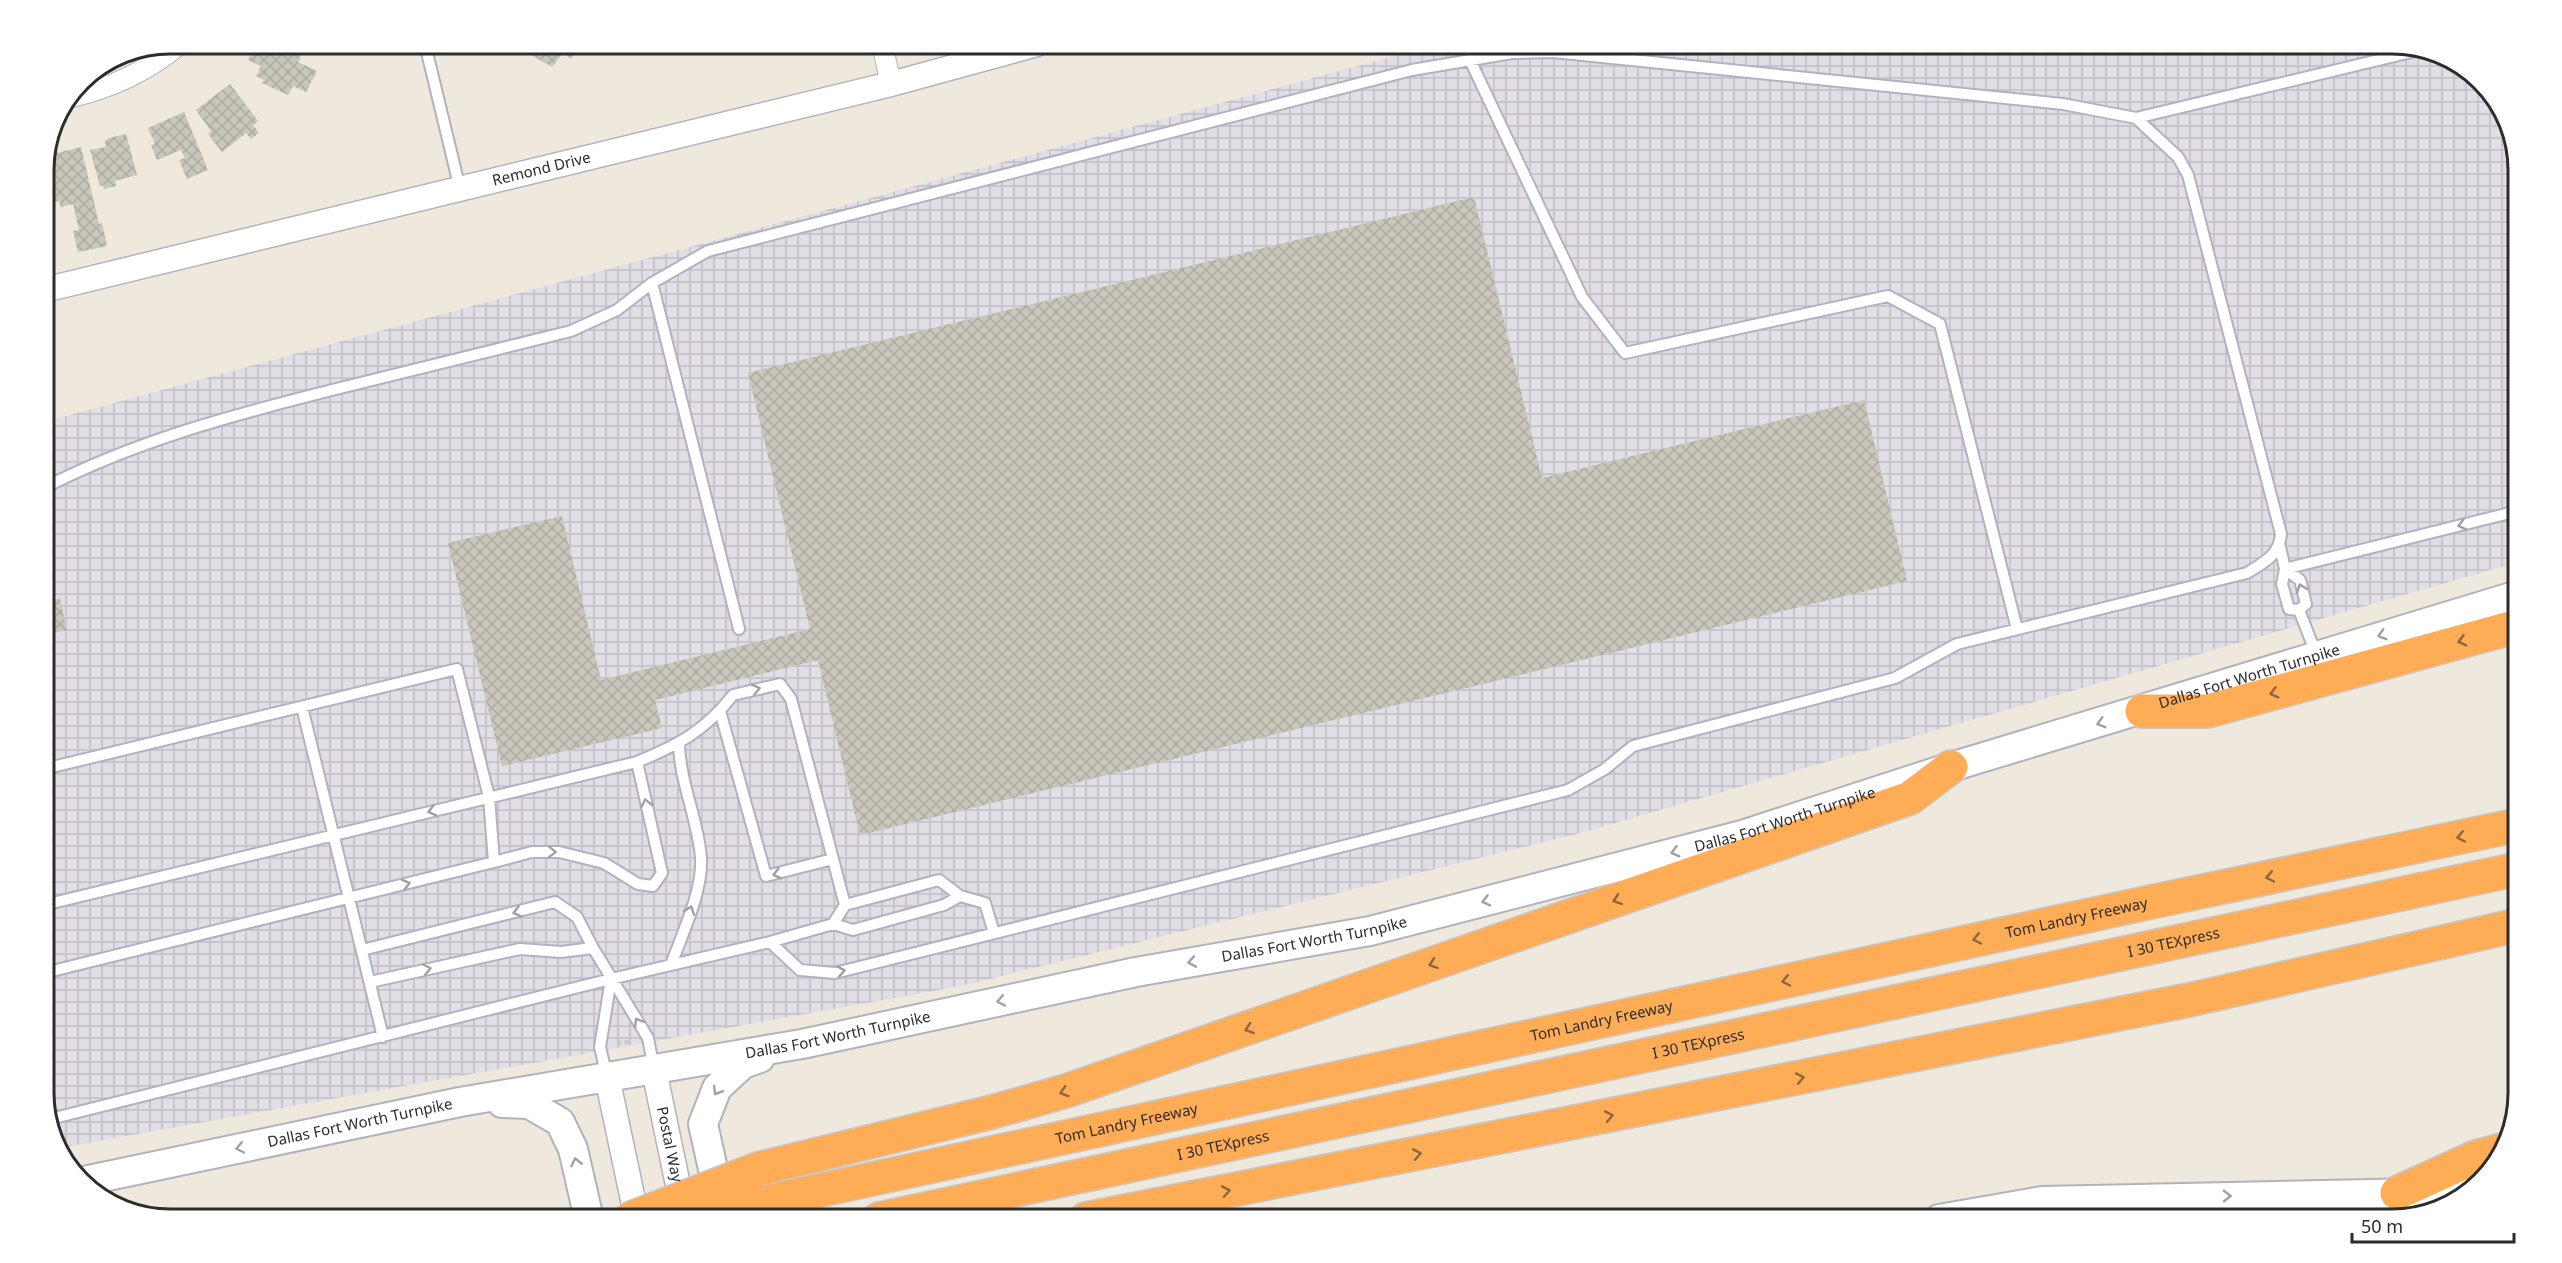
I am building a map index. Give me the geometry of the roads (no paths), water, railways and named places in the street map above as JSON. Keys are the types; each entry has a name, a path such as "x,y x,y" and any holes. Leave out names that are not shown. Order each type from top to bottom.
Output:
{"highway":[{"path":"2142,711 2208,711 2508,629"},
{"path":"657,1209 758,1169 992,1112 1134,1069 1910,798 1951,767"},
{"name":"Tom Landry Freeway","path":"734,1209 2151,902 2508,827"},
{"name":"I 30 TEXpress","path":"930,1209 2508,871"},
{"path":"1141,1209 2189,1000 2508,927"},
{"path":"2397,1193 2476,1157 2492,1153"}],"main road":[{"name":"Dallas Fort Worth Turnpike","path":"92,1179 460,1102 802,1044 1136,972 1370,931 1742,835 1951,767 2142,711 2508,598"},
{"path":"722,1209 703,1124 717,1088 743,1064 802,1044"},
{"path":"460,1102 529,1104 560,1122 573,1149 587,1209"},
{"path":"1999,1209 2042,1201 2453,1192"}],"street":[{"path":"83,93 120,82 156,64 168,54"},
{"path":"884,54 891,84"},
{"name":"Remond Drive","path":"54,288 891,84 1000,54"},
{"name":"Postal Way","path":"654,1070 683,1209"},
{"path":"607,1077 635,1209"}],"lane":[{"path":"427,54 461,190"},
{"path":"54,483 165,435 225,417 571,331 617,310 652,282 708,251 1412,70 1506,54"},
{"path":"1591,54 2063,104 2136,118 2403,54"},
{"path":"1470,60 1582,297 1625,353 1888,296 1940,324 2018,629"},
{"path":"2136,118 2178,157 2188,175 2281,534 2280,547 2285,570 2282,584 2289,609 2299,610 2306,604 2300,580 2285,570"},
{"path":"652,282 739,629"},
{"path":"2285,570 2508,514"},
{"path":"770,942 800,970 835,973 1568,790 1605,769 1633,746 1895,678 1957,644 2247,573 2270,558 2280,547"},
{"path":"2299,610 2318,656"},
{"path":"54,767 457,669 489,797 495,862"},
{"path":"54,902 637,762 680,744 720,711 732,695 780,684 792,699 845,905"},
{"path":"302,707 384,1037"},
{"path":"720,711 766,876 833,859"},
{"path":"671,965 700,880 695,826 680,765 680,744"},
{"path":"54,971 532,852 559,852 604,863 638,884 653,886 662,873 637,762"},
{"path":"833,924 845,905 939,880 960,896 985,903 994,933"},
{"path":"56,1117 611,979 770,942 833,924 853,930 944,905 960,896"},
{"path":"362,950 555,902 577,917 592,948 648,1038 654,1070"},
{"path":"370,982 520,949 561,952 592,948"},
{"path":"607,1077 600,1047 611,979"}]}
